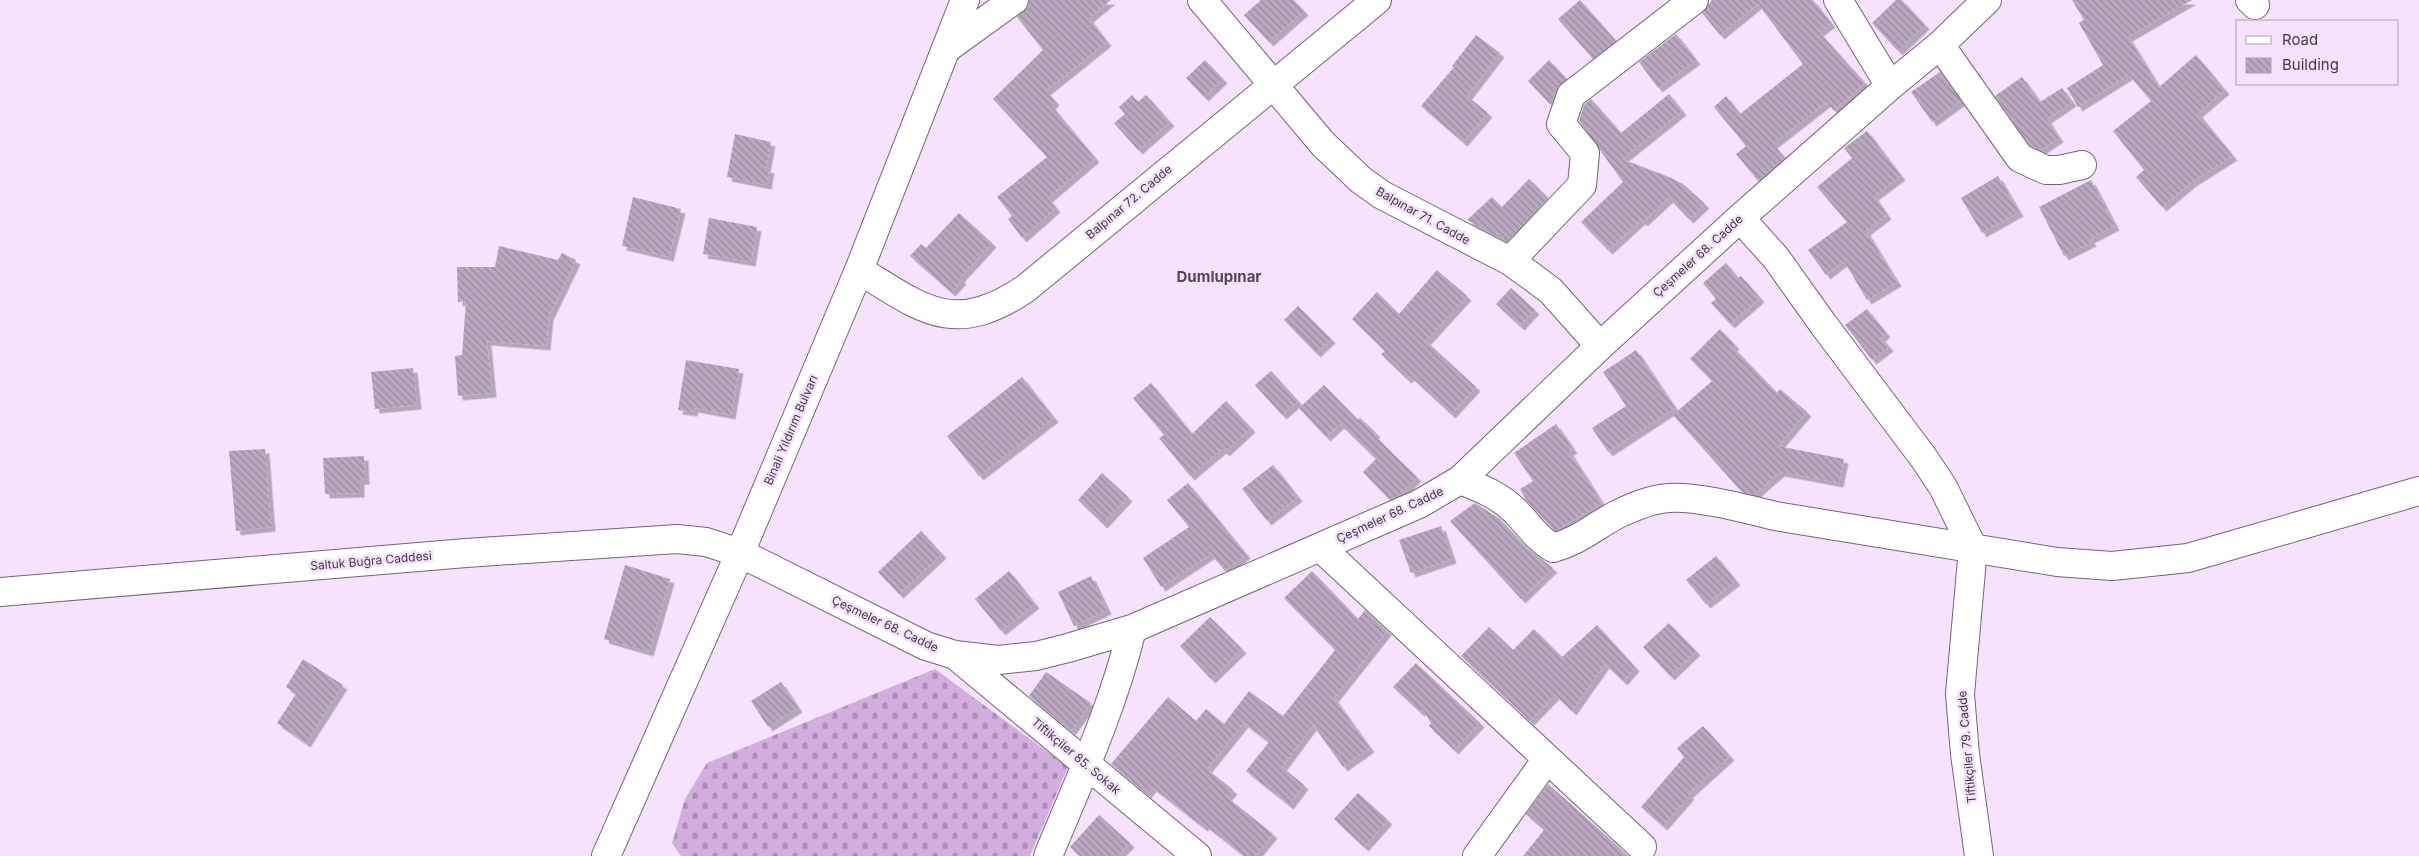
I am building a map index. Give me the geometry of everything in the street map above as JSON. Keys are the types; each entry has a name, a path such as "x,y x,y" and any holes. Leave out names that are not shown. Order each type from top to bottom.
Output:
{"street":[{"name":"Binali Yıldırım Bulvarı","path":"606,856 740,552 859,270 965,0"},
{"path":"946,49 1014,0"},
{"name":"Balpınar 71. Cadde","path":"1202,0 1323,144 1368,185 1412,212 1510,261 1551,291 1600,346"},
{"name":"Balpınar 72. Cadde","path":"859,270 931,312 968,315 1005,302 1024,289 1377,0"},
{"path":"1510,261 1582,185 1585,153 1561,124 1572,95 1694,0"},
{"path":"1838,0 1890,86"},
{"name":"Çeşmeler 68. Cadde","path":"740,552 926,646 955,655 998,660 1036,656 1132,629 1419,504 1460,480 1600,346 1740,218 1890,86 1940,45 1987,0"},
{"path":"1940,45 2020,158 2046,170 2059,170 2082,165"},
{"path":"1740,218 1776,258 1923,457 1943,487 1973,548"},
{"path":"1460,480 1486,490 1504,501 1541,541 1553,548 1574,542 1617,515 1646,502 1670,498 1732,505 1776,516 2057,562 2112,566 2188,558 2419,491"},
{"name":"Saltuk Buğra Caddesi","path":"0,592 644,540 677,539 706,542 740,552"},
{"path":"1320,547 1642,847"},
{"name":"Tiftikçiler 79. Cadde","path":"1973,548 1960,694 1965,754 1979,856"},
{"path":"1048,856 1109,710 1121,674 1132,629"},
{"name":"Tiftikçiler 85. Sokak","path":"955,655 1197,856"},
{"path":"1476,856 1547,759"}],"green space":[{"path":"935,669 1068,767 1030,856 681,856 672,843 685,799 707,763"}],"building":[{"path":"1029,0 1111,0 1089,18 1107,42 1046,91 1055,101 1051,105 1095,158 1048,198 1056,208 1022,238 1008,219 1012,216 997,197 1047,157 993,99 1043,50 1017,17 1028,7"},
{"path":"1261,0 1294,0 1304,11 1269,42 1244,15"},
{"path":"1580,0 1616,41 1593,59 1558,19"},
{"path":"1712,0 1813,0 1831,23 1819,32 1865,83 1834,111 1827,102 1773,144 1785,158 1758,181 1736,154 1746,146 1714,107 1726,96 1740,114 1803,64 1758,4 1720,35 1702,13"},
{"path":"1896,0 1902,0 1925,25 1898,51 1872,23"},
{"path":"2072,0 2192,0 2128,37 2159,87 2196,55 2225,90 2198,113 2233,156 2192,182 2162,207 2136,177 2144,170 2113,131 2151,101 2129,75 2078,107 2067,88 2103,65 2079,23 2084,20"},
{"path":"1676,34 1696,60 1658,88 1639,62"},
{"path":"1476,35 1500,53 1467,96 1488,113 1463,142 1421,106 1454,67 1452,66"},
{"path":"1205,60 1223,79 1204,97 1186,78"},
{"path":"1549,60 1567,79 1556,89 1551,105 1528,81"},
{"path":"1940,72 1961,101 1932,122 1911,92"},
{"path":"2022,77 2040,102 2062,88 2072,102 2047,119 2059,138 2041,150 2030,146 1995,96"},
{"path":"1669,94 1682,111 1622,159 1683,184 1705,204 1689,219 1669,198 1608,250 1581,222 1623,182 1579,121 1584,105 1591,99 1621,133"},
{"path":"1132,95 1138,102 1146,95 1170,122 1138,150 1114,123 1125,114 1119,107"},
{"path":"1867,131 1901,176 1874,196 1887,215 1866,231 1897,282 1867,300 1844,261 1826,275 1808,250 1847,222 1817,187 1852,158 1844,148"},
{"path":"735,134 771,142 766,168 770,169 767,185 727,177"},
{"path":"1998,176 2019,212 1982,233 1961,198"},
{"path":"1529,179 1548,198 1507,242 1467,220 1492,197 1502,207"},
{"path":"2091,180 2115,226 2090,239 2092,242 2064,256 2039,207"},
{"path":"633,197 681,209 669,257 622,246"},
{"path":"959,213 992,243 960,278 962,280 951,292 910,256 921,244 926,248"},
{"path":"709,218 757,227 751,262 703,254"},
{"path":"499,246 558,260 562,253 576,260 549,316 546,346 487,341 492,393 458,396 455,356 462,355 466,301 458,302 457,267 495,267"},
{"path":"1726,263 1738,278 1741,276 1760,298 1730,324 1711,303 1716,299 1703,283"},
{"path":"1437,270 1467,296 1426,341 1476,387 1451,414 1410,376 1407,379 1381,354 1385,351 1352,319 1377,292 1399,314"},
{"path":"1511,288 1535,310 1520,326 1496,304"},
{"path":"1298,306 1331,339 1316,353 1284,320"},
{"path":"1867,309 1886,333 1881,337 1889,347 1872,360 1845,325"},
{"path":"1720,329 1735,345 1733,347 1777,393 1780,389 1807,412 1778,446 1844,459 1839,483 1780,472 1754,495 1742,492 1673,415 1712,381 1690,359"},
{"path":"1636,350 1675,408 1608,452 1592,428 1626,406 1603,372"},
{"path":"686,360 739,369 731,415 694,408 693,412 678,410"},
{"path":"413,368 417,405 375,409 371,372"},
{"path":"1271,371 1298,401 1282,415 1255,385"},
{"path":"1022,377 1054,418 979,476 947,436"},
{"path":"1151,383 1192,434 1226,401 1251,428 1225,452 1222,449 1190,476 1159,438 1164,435 1133,398"},
{"path":"1324,385 1358,420 1360,418 1376,433 1374,435 1417,477 1398,496 1390,500 1363,472 1376,459 1340,424 1326,437 1299,408"},
{"path":"1556,424 1573,449 1569,451 1602,503 1555,531 1526,500 1520,489 1533,481 1514,453"},
{"path":"265,449 271,527 236,531 229,451"},
{"path":"364,456 365,480 360,480 360,493 325,494 323,458"},
{"path":"1273,465 1298,497 1267,521 1242,489"},
{"path":"1102,473 1128,497 1103,524 1078,500"},
{"path":"1188,483 1246,554 1225,571 1211,554 1161,587 1143,558 1189,527 1167,500"},
{"path":"1475,503 1500,519 1527,548 1553,568 1521,599 1450,521"},
{"path":"1441,526 1452,559 1411,573 1399,540"},
{"path":"921,531 942,554 899,594 878,572"},
{"path":"1716,556 1736,581 1706,604 1686,580"},
{"path":"625,565 670,579 649,652 604,639"},
{"path":"1009,571 1035,604 1001,631 975,599"},
{"path":"1312,571 1358,619 1365,610 1387,631 1334,698 1370,748 1343,767 1313,725 1282,767 1304,785 1289,805 1246,771 1269,742 1244,723 1207,769 1233,790 1227,797 1273,834 1255,856 1244,856 1152,787 1147,794 1111,764 1168,697 1196,721 1206,709 1224,724 1249,691 1283,716 1335,650 1284,598"},
{"path":"1091,576 1107,610 1074,626 1058,592"},
{"path":"1210,617 1242,649 1211,679 1180,646"},
{"path":"1669,623 1696,651 1670,676 1643,647"},
{"path":"1597,625 1635,667 1623,681 1605,664 1572,711 1555,695 1530,721 1461,656 1489,627 1513,650 1534,629 1562,657"},
{"path":"303,659 343,685 306,743 277,723 296,694 286,687"},
{"path":"1416,663 1480,723 1454,750 1429,726 1431,723 1423,710 1420,712 1393,687"},
{"path":"1046,672 1091,703 1071,731 1029,696"},
{"path":"781,682 798,708 768,727 751,701"},
{"path":"1703,726 1730,756 1688,794 1690,795 1663,826 1641,807 1684,757 1677,748"},
{"path":"1548,784 1628,856 1523,856 1544,830 1526,814"},
{"path":"1358,793 1388,820 1364,847 1334,819"},
{"path":"1099,815 1130,843 1118,856 1080,856 1070,847"}],"district":[{"name":"Dumlupınar","path":"1219,277"}]}
